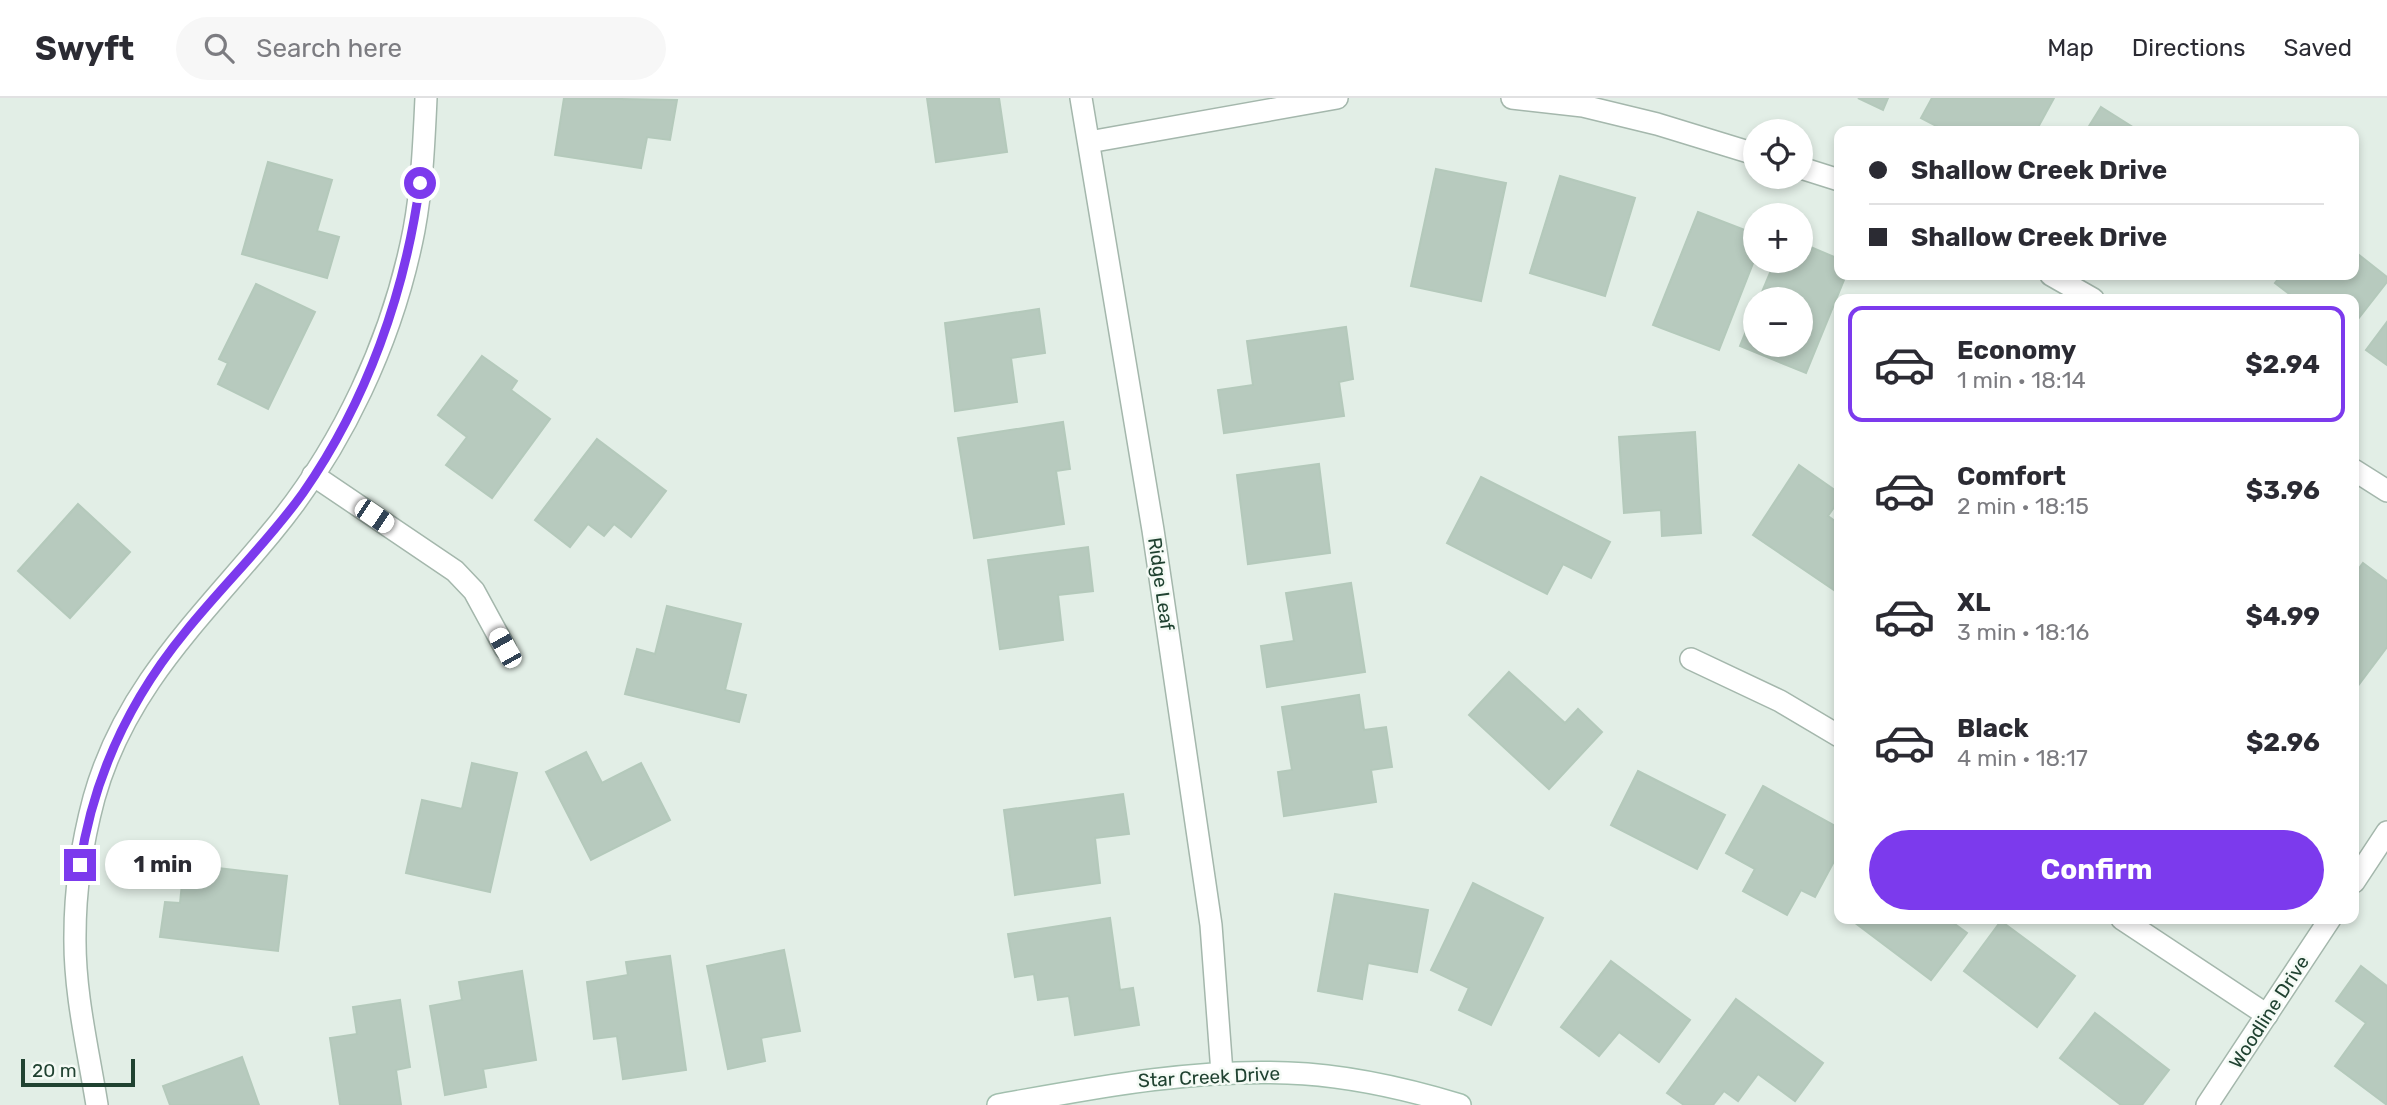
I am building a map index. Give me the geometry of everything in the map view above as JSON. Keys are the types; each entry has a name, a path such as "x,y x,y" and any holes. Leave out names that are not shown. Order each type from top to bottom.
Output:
{"street":[{"path":"97,1105 78,985 74,937 76,889 83,842 95,795 111,750 158,667 304,492 338,435 370,370 396,301 414,230 424,158 426,98"},
{"name":"Ridge Leaf","path":"1081,98 1153,530 1211,925 1222,1073"},
{"path":"1089,142 1337,98"},
{"path":"1512,98 1583,106 1657,124 1743,150"},
{"path":"1813,172 1834,178"},
{"path":"2060,280 2084,294"},
{"path":"2359,473 2387,491"},
{"path":"313,475 455,571 474,591 505,648"},
{"path":"1691,659 1780,701 1834,733"},
{"path":"2359,874 2387,832"},
{"path":"2130,924 2267,1015"},
{"name":"Woodline Drive","path":"2207,1105 2327,924"},
{"name":"Star Creek Drive","path":"998,1105 1130,1082 1222,1073 1289,1073 1358,1080 1460,1105"}],"building":[{"path":"564,98 677,100 670,140 647,137 641,168 555,155"},
{"path":"927,98 999,98 1007,152 936,162"},
{"path":"1858,98 1888,98 1883,110"},
{"path":"1932,98 2054,98 2039,126 1936,126 1921,118"},
{"path":"2101,107 2131,126 2089,126"},
{"path":"268,162 332,180 317,231 339,237 327,278 242,254"},
{"path":"1436,169 1506,183 1481,301 1411,286"},
{"path":"1560,176 1635,198 1605,296 1530,273"},
{"path":"1698,212 1743,229 1743,273 1749,273 1719,350 1653,325"},
{"path":"1813,248 1834,257 1834,280 1844,280 1838,294 1834,294 1834,304 1813,356 1813,287 1764,287 1770,273 1813,273"},
{"path":"2359,255 2387,277 2387,282 2359,318 2359,294 2289,294 2275,283 2277,280 2359,280"},
{"path":"256,284 315,312 268,409 218,384 228,363 219,359"},
{"path":"1039,309 1045,353 1011,358 1017,402 955,411 945,323"},
{"path":"2387,322 2387,365 2366,350"},
{"path":"1346,327 1353,379 1339,382 1344,416 1224,433 1218,390 1253,385 1247,341"},
{"path":"482,356 517,381 511,390 550,419 492,498 446,465 467,437 438,415"},
{"path":"1767,357 1813,357 1806,373"},
{"path":"1063,422 1070,469 1056,471 1064,524 974,538 958,438"},
{"path":"1695,432 1701,533 1662,536 1661,510 1624,513 1619,437"},
{"path":"597,439 666,491 631,537 614,524 604,536 588,524 570,547 535,520"},
{"path":"1319,464 1330,553 1248,564 1237,475"},
{"path":"1799,465 1834,490 1834,507 1828,516 1834,520 1834,590 1753,535"},
{"path":"1481,477 1610,542 1591,578 1563,564 1547,594 1447,543"},
{"path":"78,504 130,552 70,618 18,571"},
{"path":"1088,547 1093,591 1058,595 1063,640 1000,649 988,560"},
{"path":"2363,563 2387,581 2387,647 2359,684 2359,568"},
{"path":"1351,583 1365,672 1267,687 1261,646 1294,641 1286,593"},
{"path":"667,606 741,624 725,690 746,695 739,722 625,694 637,649 655,654"},
{"path":"1509,672 1565,723 1578,709 1602,732 1549,789 1469,715"},
{"path":"1359,695 1364,730 1386,727 1392,767 1371,770 1376,802 1284,816 1278,772 1292,770 1282,707"},
{"path":"586,752 602,783 641,763 670,820 591,860 546,772"},
{"path":"472,763 517,773 490,892 406,873 422,800 462,809"},
{"path":"1638,771 1725,815 1697,869 1611,825"},
{"path":"1763,786 1834,825 1834,861 1815,897 1801,890 1787,915 1743,891 1755,869 1726,853"},
{"path":"1123,794 1129,834 1095,838 1100,883 1015,895 1004,810"},
{"path":"184,864 287,876 278,951 160,937 165,902 180,903"},
{"path":"1473,883 1543,918 1491,1025 1459,1010 1469,988 1431,970"},
{"path":"1335,894 1428,910 1417,972 1368,963 1362,999 1318,991"},
{"path":"1110,918 1120,990 1133,988 1139,1025 1075,1035 1069,996 1038,1000 1034,974 1015,977 1008,934"},
{"path":"1857,924 1955,924 1967,933 1931,980"},
{"path":"1999,924 2005,924 2075,976 2037,1027 1964,971"},
{"path":"784,950 800,1031 761,1038 765,1061 728,1069 707,966"},
{"path":"670,956 686,1070 623,1079 617,1036 594,1039 587,982 628,975 626,962"},
{"path":"1611,961 1690,1020 1659,1062 1619,1032 1599,1056 1561,1027"},
{"path":"2361,966 2387,986 2387,1105 2335,1066 2366,1023 2336,1001"},
{"path":"522,971 536,1060 483,1069 486,1087 445,1095 430,1006 462,1000 459,982"},
{"path":"1736,999 1823,1063 1795,1101 1758,1074 1738,1101 1724,1091 1713,1105 1684,1105 1667,1093"},
{"path":"400,1000 410,1067 396,1070 401,1105 340,1105 330,1038 357,1034 353,1007"},
{"path":"2095,1013 2169,1070 2142,1105 2121,1105 2060,1058"},
{"path":"242,1057 259,1105 170,1105 163,1086"}],"route":[{"path":"80,865 95,795 111,750 133,708 158,667 187,630 272,533 304,492 338,435 370,370 396,301 414,230 420,183"}]}
